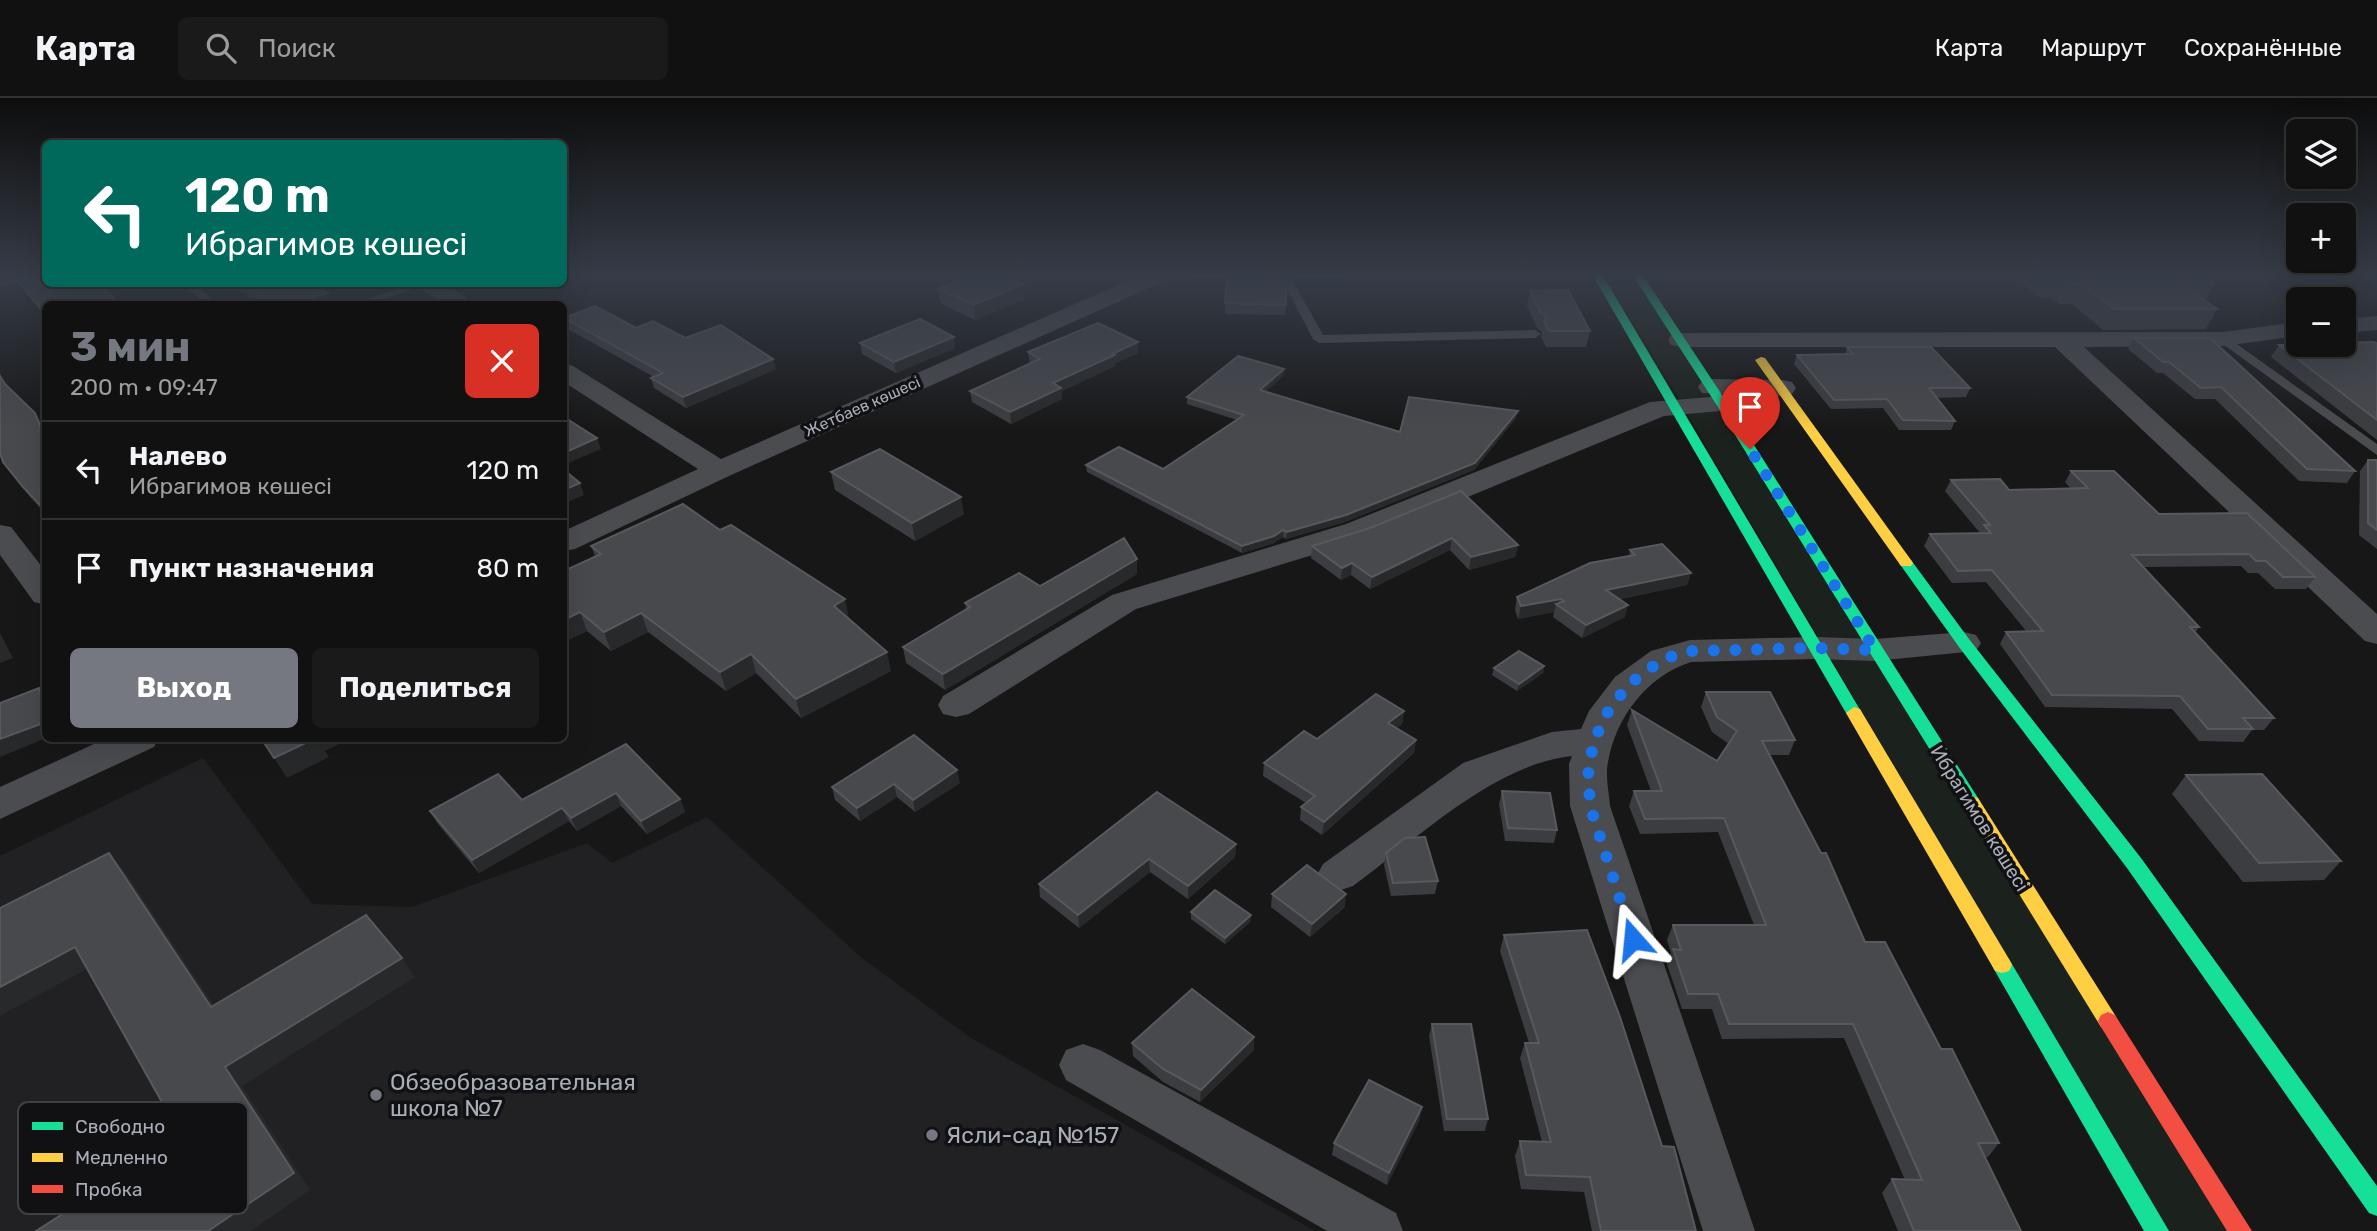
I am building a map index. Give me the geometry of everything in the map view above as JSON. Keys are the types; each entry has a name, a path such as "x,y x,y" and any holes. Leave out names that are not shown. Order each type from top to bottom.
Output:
{"street":[{"name":"Жетбаев көшесі","path":"567,541 1042,327"},
{"path":"1628,327 2157,1231"},
{"name":"Ибрагимов көшесі","path":"1671,327 2240,1231"},
{"path":"1680,340 2224,339 2286,331"},
{"path":"2062,339 2377,633"},
{"path":"1761,360 1964,643 2134,863 2377,1205"},
{"path":"567,373 719,470"},
{"path":"956,705 1124,602 1357,531 1660,408 1716,395 1783,388"},
{"path":"0,534 42,590"},
{"path":"1729,1231 1590,806 1588,764 1602,720 1628,685 1663,659 1690,651 1815,648 1875,650 1964,643"},
{"path":"1338,875 1477,773 1552,745 1595,741"},
{"path":"0,804 132,742"},
{"path":"1083,1065 1377,1231"}],"lane":[{"path":"1312,327 1319,340 1535,334"},
{"path":"2224,339 2377,451"}],"shaded area":[{"path":"1635,327 1667,327 1715,402 1681,402"},
{"path":"1719,406 2234,1231 2167,1231 1683,407"},
{"name":"Обзеобразовательная школа №7","path":"203,758 312,904 412,907 587,843 612,863 707,817 863,959 971,1038 1315,1231 0,1231 0,856"}],"building":[{"path":"580,327 664,327 685,338 716,327 724,327 773,359 683,397 651,378 663,373"},
{"path":"900,327 935,327 954,337 894,362 860,343"},
{"path":"1089,327 1106,327 1138,342 1053,383 1061,388 1010,412 970,391 1040,359 1028,352"},
{"path":"1547,327 1588,327 1590,331 1549,331"},
{"path":"2134,338 2210,338 2355,471 2307,469 2221,387 2201,388"},
{"path":"2356,343 2377,343 2377,420 2295,357 2356,357"},
{"path":"1847,347 1931,347 1970,388 1929,388 1955,421 1903,420 1887,399 1834,400 1797,355 1853,354"},
{"path":"1238,356 1284,369 1260,390 1400,432 1409,397 1518,411 1475,463 1346,515 1287,532 1283,530 1274,536 1242,546 1086,465 1119,447 1163,469 1244,415 1187,397"},
{"path":"0,376 35,413 42,430 42,507 3,462 0,453"},
{"path":"567,419 597,438 567,452"},
{"path":"880,449 961,497 912,523 831,472"},
{"path":"2368,460 2377,460 2377,530 2368,523"},
{"path":"2071,471 2114,471 2159,514 2247,513 2315,577 2283,577 2266,561 2256,561 2249,554 2132,555 2199,627 2190,627 2274,718 2243,718 2253,729 2208,729 2180,696 2052,695 2006,632 2043,631 1992,570 1958,571 1930,534 1991,533 1984,525 1990,525 1951,480 2000,479 2009,490 2088,488"},
{"path":"567,472 580,483 567,489"},
{"path":"1461,491 1518,545 1471,557 1452,538 1372,577 1352,563 1342,568 1312,546 1370,528"},
{"path":"683,504 720,530 731,525 845,599 834,606 887,652 796,699 751,654 720,672 641,613 604,632 580,612 567,618 567,570 601,554 591,546"},
{"path":"1124,538 1137,559 943,674 903,647 970,607 965,603 1019,573 1040,586"},
{"path":"1662,544 1691,573 1606,590 1628,605 1586,625 1556,604 1564,601 1561,599 1521,606 1517,597 1590,563 1635,555 1630,550"},
{"path":"1519,651 1544,666 1519,684 1494,668"},
{"path":"39,688 42,697 42,723 0,739 0,703"},
{"path":"1706,692 1770,692 1795,740 1762,741 1821,853 1826,853 1865,942 1885,942 1941,1049 1952,1049 1999,1143 1978,1143 2021,1231 1914,1231 1892,1179 1922,1180 1853,1024 1729,1024 1718,994 1688,994 1673,949 1681,950 1673,925 1766,925 1724,818 1645,819 1634,791 1662,791 1632,710 1717,761 1737,731 1717,717"},
{"path":"1376,694 1404,711 1388,723 1416,740 1324,822 1301,807 1315,796 1264,763 1304,731 1317,739"},
{"path":"914,735 957,770 913,800 894,784 857,808 832,787"},
{"path":"264,742 308,742 274,758"},
{"path":"626,744 680,799 641,821 616,793 571,818 562,808 472,860 430,811 498,774 522,800"},
{"path":"2262,774 2341,861 2259,863 2186,775"},
{"path":"1502,791 1550,793 1557,830 1508,828"},
{"path":"1157,792 1236,844 1188,886 1149,859 1078,915 1039,884"},
{"path":"1425,837 1438,881 1393,883 1386,853 1405,838"},
{"path":"109,853 211,1007 366,915 402,958 225,1067 248,1102 162,1102 75,947 0,987 0,908"},
{"path":"1307,865 1346,894 1312,924 1272,894"},
{"path":"1215,890 1251,915 1225,938 1191,912"},
{"path":"1587,930 1620,1017 1662,1146 1674,1147 1696,1231 1601,1231 1590,1177 1526,1175 1520,1141 1551,1142 1525,1043 1539,1043 1504,935"},
{"path":"1192,989 1254,1037 1201,1090 1163,1069 1132,1043"},
{"path":"1432,1024 1471,1024 1488,1119 1447,1119"},
{"path":"1369,1080 1422,1107 1389,1173 1334,1143"},
{"path":"248,1102 294,1173 248,1204"},
{"path":"63,1214 233,1214 208,1231 36,1231"}],"traffic: fast":[{"path":"1628,327 1854,713"},
{"path":"1672,327 1972,803"},
{"path":"1906,563 1964,643 2134,863 2377,1205"},
{"path":"2002,965 2157,1231"}],"traffic: slow":[{"path":"1761,360 1906,563"},
{"path":"1854,713 2002,965"},
{"path":"1972,803 2108,1021"}],"traffic: jam":[{"path":"2108,1021 2240,1231"}],"place":[{"name":"Обзеобразовательная школа №7","path":"376,1095"},
{"name":"Ясли-сад №157","path":"932,1135"}],"route":[{"path":"1633,939 1590,806 1588,764 1602,720 1628,685 1663,659 1690,651 1815,648 1875,650 1750,449"}]}
